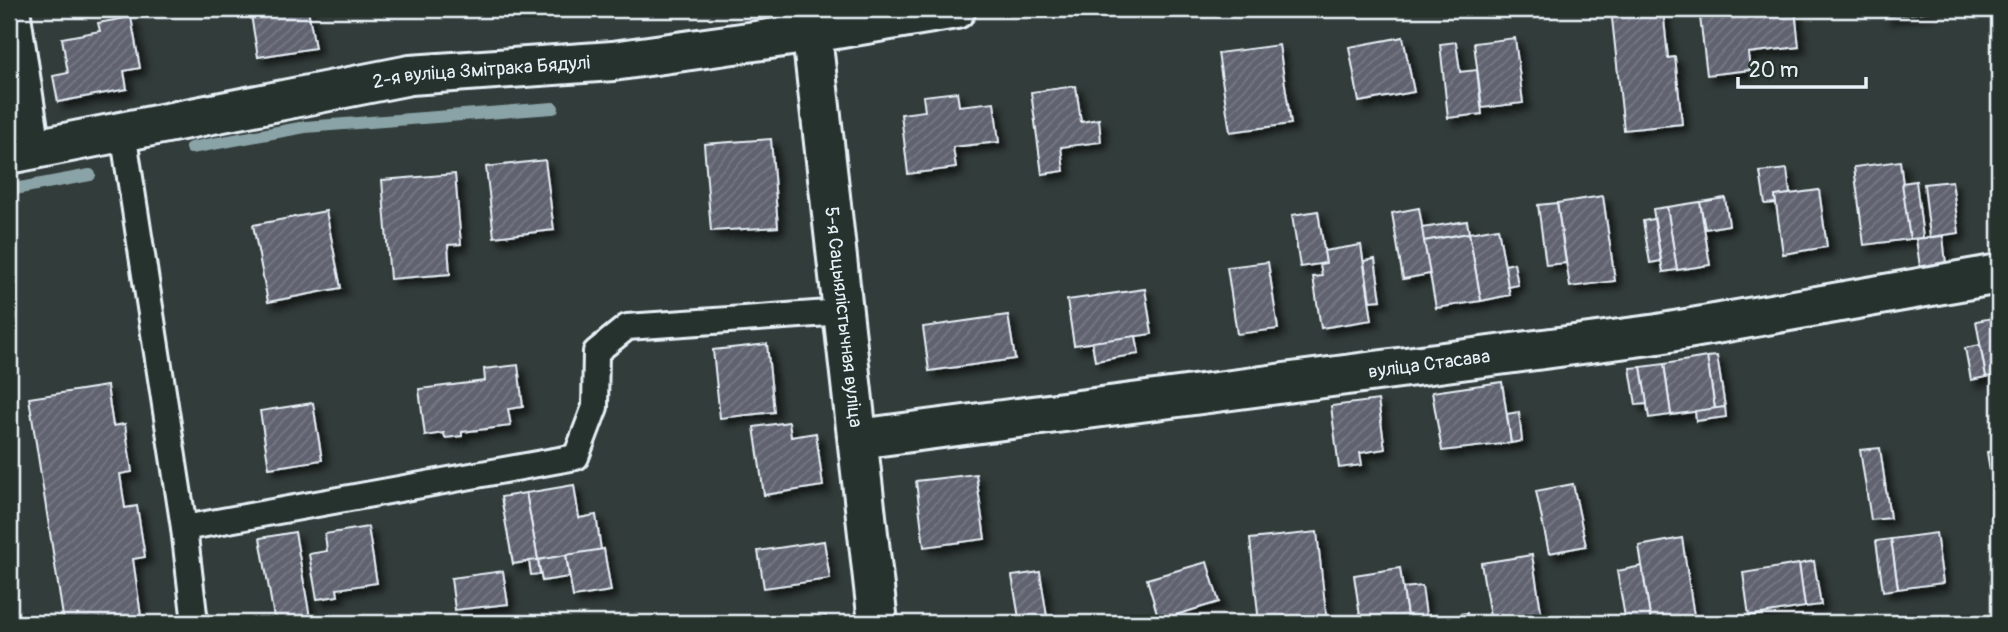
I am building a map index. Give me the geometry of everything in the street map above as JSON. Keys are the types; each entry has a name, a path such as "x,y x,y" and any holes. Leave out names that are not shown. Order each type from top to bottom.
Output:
{"street":[{"path":"10,9 20,152"},
{"name":"2-я вуліца Змітрака Бядулі","path":"20,152 410,75 613,61 810,21 956,9"},
{"name":"5-я Сацыялістычная вуліца","path":"810,21 878,623"},
{"name":"вуліца Стасава","path":"858,439 1658,334 1999,274"}],"lane":[{"path":"123,132 184,528 195,623"},
{"path":"184,528 576,457 595,407 596,352 627,327 843,312"}],"building":[{"path":"250,9 308,9 315,48 258,57"},
{"path":"1611,9 1663,9 1668,58 1675,57 1682,124 1624,130"},
{"path":"1699,9 1795,9 1799,47 1748,53 1750,70 1707,75"},
{"path":"1884,9 1931,9 1931,11 1885,17"},
{"path":"131,17 140,68 124,71 127,89 58,102 53,76 68,73 62,38 100,31 98,23"},
{"path":"1403,37 1414,92 1359,102 1349,47"},
{"path":"1515,38 1523,103 1482,108 1474,43"},
{"path":"1456,42 1460,72 1477,70 1482,114 1448,118 1440,44"},
{"path":"1279,45 1291,124 1230,132 1218,53"},
{"path":"1076,86 1081,122 1099,119 1101,142 1061,147 1064,171 1042,174 1031,92"},
{"path":"957,92 959,106 994,102 999,142 953,147 956,168 908,174 901,114 925,111 923,96"},
{"path":"771,139 778,227 711,231 704,144"},
{"path":"545,160 554,230 494,237 486,167"},
{"path":"1900,161 1910,239 1864,245 1854,167"},
{"path":"1787,169 1790,194 1775,196 1776,203 1765,204 1760,172"},
{"path":"455,174 461,244 448,245 450,274 390,279 382,180"},
{"path":"1916,181 1923,238 1910,239 1902,183"},
{"path":"1952,181 1959,233 1930,237 1924,184"},
{"path":"1819,190 1827,247 1783,254 1775,196"},
{"path":"1603,196 1615,281 1570,287 1557,203"},
{"path":"1725,198 1729,225 1705,229 1700,202"},
{"path":"1700,202 1710,265 1677,270 1667,207"},
{"path":"1557,203 1566,263 1546,265 1538,205"},
{"path":"1667,207 1677,270 1663,272 1653,209"},
{"path":"1419,208 1430,274 1403,279 1392,213"},
{"path":"326,211 341,288 268,302 253,225"},
{"path":"1318,211 1326,263 1300,267 1292,215"},
{"path":"1654,219 1661,261 1650,263 1643,221"},
{"path":"1467,221 1469,233 1424,241 1422,228"},
{"path":"1498,228 1510,295 1481,301 1469,233"},
{"path":"1469,233 1481,301 1436,308 1424,241"},
{"path":"1943,236 1946,264 1920,267 1916,239"},
{"path":"1361,245 1372,320 1321,328 1313,277 1322,276 1320,264 1326,263 1324,251"},
{"path":"1375,259 1381,300 1370,301 1364,261"},
{"path":"1268,262 1278,329 1237,334 1227,267"},
{"path":"1514,263 1518,285 1508,287 1505,265"},
{"path":"1145,289 1152,334 1074,345 1067,300"},
{"path":"1008,315 1015,359 929,371 923,327"},
{"path":"1999,317 1999,375 1986,377 1976,321"},
{"path":"1136,336 1139,354 1095,361 1092,342"},
{"path":"767,344 774,412 720,418 713,350"},
{"path":"1980,345 1986,377 1971,380 1965,348"},
{"path":"1717,356 1725,407 1715,409 1707,357"},
{"path":"1707,357 1715,409 1671,415 1664,364"},
{"path":"1664,364 1671,415 1649,418 1641,367"},
{"path":"518,365 523,407 508,409 511,426 462,432 462,436 445,438 444,433 425,436 419,389 485,381 484,369"},
{"path":"1641,367 1647,404 1636,405 1630,368"},
{"path":"1502,382 1511,443 1442,451 1432,392"},
{"path":"107,386 113,426 125,424 132,472 120,474 125,508 137,506 145,557 133,559 142,623 64,623 29,398"},
{"path":"1378,400 1385,449 1360,453 1362,465 1339,468 1331,406"},
{"path":"313,403 322,460 269,468 260,411"},
{"path":"1725,407 1726,417 1696,421 1695,411"},
{"path":"1519,412 1522,441 1511,443 1507,414"},
{"path":"789,422 791,437 816,433 823,486 764,495 754,427"},
{"path":"1880,448 1890,518 1871,520 1860,450"},
{"path":"1998,451 1999,463 1989,465 1987,452"},
{"path":"1999,463 1999,511 1996,512 1989,465"},
{"path":"976,474 985,539 924,547 916,481"},
{"path":"1573,484 1586,546 1549,553 1536,491"},
{"path":"574,485 579,518 596,515 601,550 538,560 526,493"},
{"path":"526,493 538,560 513,564 501,497"},
{"path":"368,527 377,583 337,589 338,596 317,599 309,554 327,551 325,534"},
{"path":"295,532 311,623 275,623 260,538"},
{"path":"1317,532 1327,623 1259,623 1250,539"},
{"path":"1936,533 1943,583 1898,589 1891,539"},
{"path":"1682,538 1694,616 1651,623 1639,546"},
{"path":"1891,539 1898,589 1883,591 1876,541"},
{"path":"824,541 830,579 764,588 758,551"},
{"path":"604,549 611,591 573,597 566,555"},
{"path":"566,555 569,577 542,581 538,560"},
{"path":"1532,555 1543,623 1491,623 1481,563"},
{"path":"538,560 540,574 531,575 529,561"},
{"path":"1814,561 1821,605 1805,607 1799,564"},
{"path":"1207,562 1219,602 1159,620 1147,579"},
{"path":"1799,564 1805,607 1749,616 1743,573"},
{"path":"1642,566 1651,623 1626,623 1617,571"},
{"path":"1400,568 1408,623 1361,623 1354,575"},
{"path":"503,571 508,604 455,610 451,578"},
{"path":"1040,572 1048,623 1016,623 1015,619 1019,618 1012,576"},
{"path":"1422,586 1427,623 1408,623 1403,588"},
{"path":"1467,613 1469,623 1427,623 1426,618"},
{"path":"1579,614 1580,623 1554,623 1553,619"},
{"path":"826,616 826,623 781,623 781,621"}],"waterway":[{"path":"191,148 305,127 553,108"},
{"path":"9,190 90,175"}]}
